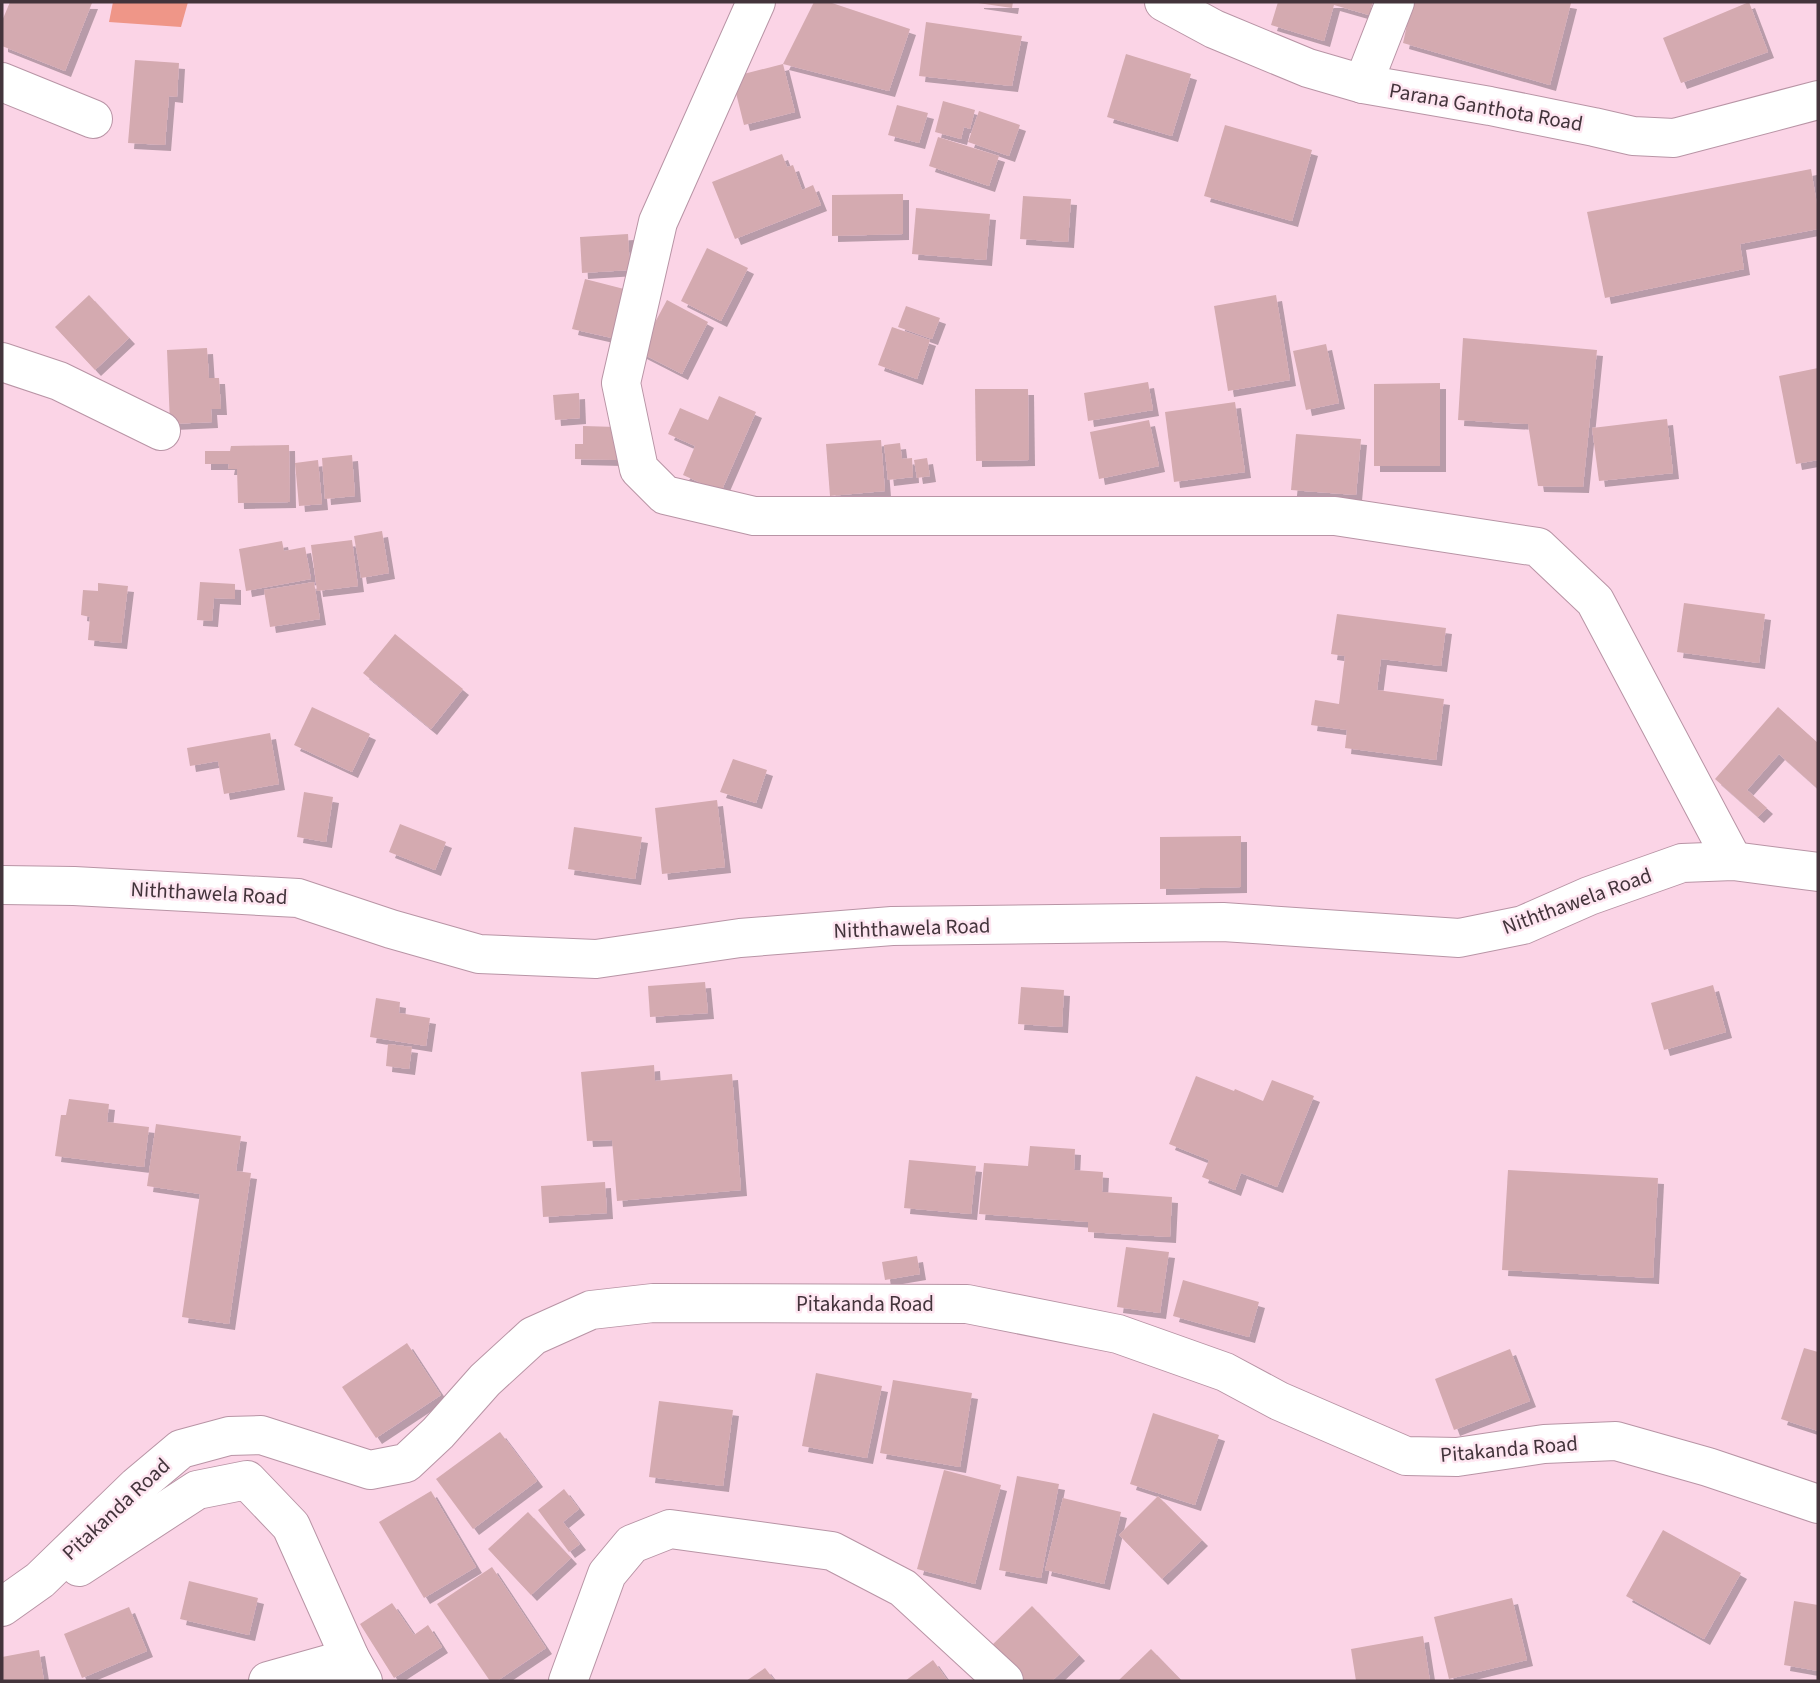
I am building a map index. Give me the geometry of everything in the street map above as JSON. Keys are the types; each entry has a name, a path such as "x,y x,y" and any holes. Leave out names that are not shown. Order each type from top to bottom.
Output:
{"street":[{"path":"757,2 658,222 621,383 639,470 665,495 754,516 1335,516 1538,547 1595,601 1733,862"},
{"name":"Parana Ganthota Road","path":"1164,2 1214,29 1308,68 1363,84 1490,106 1633,136 1674,138 1818,100"},
{"path":"1363,84 1395,2"},
{"path":"2,82 93,119"},
{"path":"2,362 59,381 161,432"},
{"name":"Niththawela Road","path":"2,885 74,886 298,898 391,929 479,954 596,959 740,938 892,926 1223,922 1459,938 1523,925 1589,896 1682,863 1733,862 1818,872"},
{"name":"Pitakanda Road","path":"2,1607 40,1580 137,1486 181,1449 229,1437 261,1435 370,1471 406,1463 438,1433 485,1380 533,1336 591,1310 653,1303 967,1304 1118,1334 1225,1372 1279,1401 1406,1456 1457,1457 1544,1444 1616,1441 1708,1467 1818,1503"},
{"path":"40,1580 72,1571 197,1490 247,1480 291,1526 357,1670 268,1681"},
{"path":"568,1681 607,1574 632,1544 670,1529 832,1551 903,1588 1004,1681"}],"shaded area":[{"path":"113,2 188,2 181,27 109,22"}],"building":[{"path":"10,2 92,3 65,71 2,46 2,21"},
{"path":"814,2 829,2 910,29 889,91 783,64"},
{"path":"978,2 1013,2 1012,8"},
{"path":"1278,2 1373,2 1369,15 1334,5 1324,41 1271,25"},
{"path":"1412,2 1571,3 1550,85 1403,43"},
{"path":"1749,2 1768,52 1681,83 1663,38"},
{"path":"926,22 1022,36 1012,86 919,76"},
{"path":"1126,54 1191,74 1172,136 1107,117"},
{"path":"135,60 179,63 177,97 169,96 165,145 128,143"},
{"path":"783,64 795,112 744,125 732,77"},
{"path":"943,101 975,110 970,129 964,127 961,139 935,132"},
{"path":"897,105 928,113 919,143 888,135"},
{"path":"979,111 1020,125 1009,156 968,142"},
{"path":"1225,125 1312,150 1292,221 1204,196"},
{"path":"938,137 999,156 989,186 929,166"},
{"path":"782,154 787,167 793,165 802,190 813,185 821,205 735,239 712,182"},
{"path":"1811,169 1818,210 1818,229 1740,244 1744,269 1605,298 1587,212"},
{"path":"903,194 903,234 832,236 832,195"},
{"path":"1023,196 1071,199 1068,242 1020,239"},
{"path":"916,208 990,214 986,260 912,254"},
{"path":"628,234 630,270 582,273 580,237"},
{"path":"707,248 748,268 721,321 681,301"},
{"path":"585,279 624,289 612,338 572,329"},
{"path":"89,295 129,338 95,370 55,327"},
{"path":"1276,295 1290,380 1228,391 1214,306"},
{"path":"667,300 708,322 682,374 639,352"},
{"path":"906,306 940,318 932,339 898,327"},
{"path":"892,327 930,340 917,379 878,365"},
{"path":"1463,338 1597,350 1583,487 1538,486 1528,424 1458,420"},
{"path":"1326,344 1339,403 1306,410 1293,351"},
{"path":"207,348 209,378 219,378 221,409 211,409 212,422 170,424 167,350"},
{"path":"1818,368 1818,460 1796,464 1779,376"},
{"path":"1148,382 1153,410 1088,421 1084,393"},
{"path":"1440,383 1440,466 1374,466 1374,384"},
{"path":"975,389 1028,389 1029,460 976,461"},
{"path":"579,393 580,418 555,420 553,395"},
{"path":"719,396 756,412 721,492 683,475 695,446 668,434 680,408 708,420"},
{"path":"1235,402 1245,472 1174,482 1165,412"},
{"path":"1667,419 1673,473 1599,481 1592,428"},
{"path":"1149,420 1159,466 1099,479 1090,432"},
{"path":"583,426 617,427 616,460 575,459 575,444 583,444"},
{"path":"1296,434 1361,439 1356,495 1291,490"},
{"path":"881,440 885,491 830,496 826,444"},
{"path":"900,443 902,459 912,458 913,477 888,480 884,445"},
{"path":"289,445 290,502 238,503 237,469 228,469 229,464 205,464 205,451 230,451 231,446"},
{"path":"352,455 355,496 325,499 322,458"},
{"path":"927,458 930,476 917,478 914,460"},
{"path":"318,460 322,504 299,506 295,463"},
{"path":"382,531 389,573 361,578 354,536"},
{"path":"352,540 358,586 317,591 311,545"},
{"path":"282,541 284,551 305,547 311,579 246,591 239,549"},
{"path":"200,582 235,584 235,599 214,598 212,621 197,620"},
{"path":"314,582 320,619 270,627 264,590"},
{"path":"98,583 128,586 121,643 88,640 90,617 81,615 83,590 98,591"},
{"path":"1684,603 1765,614 1759,663 1677,652"},
{"path":"1337,614 1446,628 1441,666 1381,659 1377,690 1444,699 1436,760 1345,748 1347,730 1311,725 1315,700 1339,704 1345,656 1331,654"},
{"path":"395,634 463,689 431,729 363,673"},
{"path":"312,707 370,734 352,772 294,745"},
{"path":"1778,707 1818,743 1818,789 1779,754 1747,790 1767,808 1758,817 1715,779"},
{"path":"270,733 279,784 224,794 218,761 190,766 187,748"},
{"path":"733,759 767,770 756,803 720,792"},
{"path":"304,792 333,797 326,842 297,837"},
{"path":"717,800 725,867 662,874 655,808"},
{"path":"400,824 446,842 435,870 389,852"},
{"path":"574,827 642,837 635,879 568,869"},
{"path":"1241,836 1241,887 1160,889 1160,837"},
{"path":"705,982 708,1013 650,1017 648,986"},
{"path":"1713,985 1726,1032 1664,1050 1651,1003"},
{"path":"1021,987 1064,990 1062,1027 1018,1024"},
{"path":"376,998 400,1002 399,1013 430,1018 426,1046 370,1037"},
{"path":"388,1044 412,1047 409,1069 386,1066"},
{"path":"654,1065 655,1081 732,1074 741,1190 617,1201 612,1140 587,1141 581,1072"},
{"path":"1196,1076 1263,1101 1272,1080 1314,1096 1277,1187 1241,1173 1235,1190 1202,1177 1209,1160 1169,1144"},
{"path":"69,1099 109,1104 107,1122 149,1127 144,1167 55,1156 61,1115 66,1115"},
{"path":"156,1124 241,1136 236,1171 251,1173 229,1324 182,1317 200,1194 147,1186"},
{"path":"1030,1146 1075,1149 1074,1170 1103,1172 1102,1192 1172,1197 1170,1237 1088,1232 1088,1222 979,1214 984,1163 1028,1166"},
{"path":"909,1160 976,1166 971,1214 904,1208"},
{"path":"1508,1170 1658,1178 1653,1278 1502,1270"},
{"path":"605,1182 607,1213 543,1217 541,1186"},
{"path":"1126,1247 1169,1252 1160,1313 1117,1307"},
{"path":"917,1256 920,1274 885,1280 882,1262"},
{"path":"1183,1280 1259,1302 1249,1337 1173,1316"},
{"path":"407,1343 441,1395 376,1438 342,1387"},
{"path":"1804,1348 1818,1352 1818,1431 1781,1419"},
{"path":"1510,1349 1530,1401 1454,1430 1435,1379"},
{"path":"816,1373 882,1386 867,1458 802,1446"},
{"path":"893,1380 972,1393 960,1467 880,1453"},
{"path":"659,1401 733,1410 723,1486 649,1477"},
{"path":"1153,1413 1219,1435 1195,1505 1130,1484"},
{"path":"500,1432 537,1481 473,1529 436,1479"},
{"path":"944,1470 1001,1485 975,1584 917,1569"},
{"path":"1017,1476 1059,1484 1041,1578 999,1570"},
{"path":"564,1489 579,1509 563,1522 580,1544 569,1552 538,1510"},
{"path":"431,1491 476,1567 424,1598 379,1522"},
{"path":"1158,1496 1202,1540 1162,1579 1119,1535"},
{"path":"1063,1498 1121,1512 1104,1584 1045,1570"},
{"path":"528,1512 571,1558 531,1595 488,1549"},
{"path":"1663,1530 1741,1573 1704,1639 1626,1596"},
{"path":"492,1567 546,1648 497,1681 490,1681 437,1604"},
{"path":"189,1581 258,1598 249,1635 180,1619"},
{"path":"1512,1598 1527,1660 1449,1679 1434,1617"},
{"path":"1794,1601 1818,1605 1818,1671 1784,1665"},
{"path":"392,1603 414,1635 428,1625 442,1647 394,1678 360,1624"},
{"path":"1032,1606 1079,1655 1052,1681 1020,1681 988,1649"},
{"path":"129,1607 147,1651 82,1678 64,1634"},
{"path":"1423,1636 1430,1681 1356,1681 1351,1649"},
{"path":"1151,1649 1182,1681 1118,1681"},
{"path":"39,1650 44,1681 2,1681 2,1657"},
{"path":"933,1660 948,1681 905,1681"},
{"path":"765,1668 775,1681 746,1681"}]}
